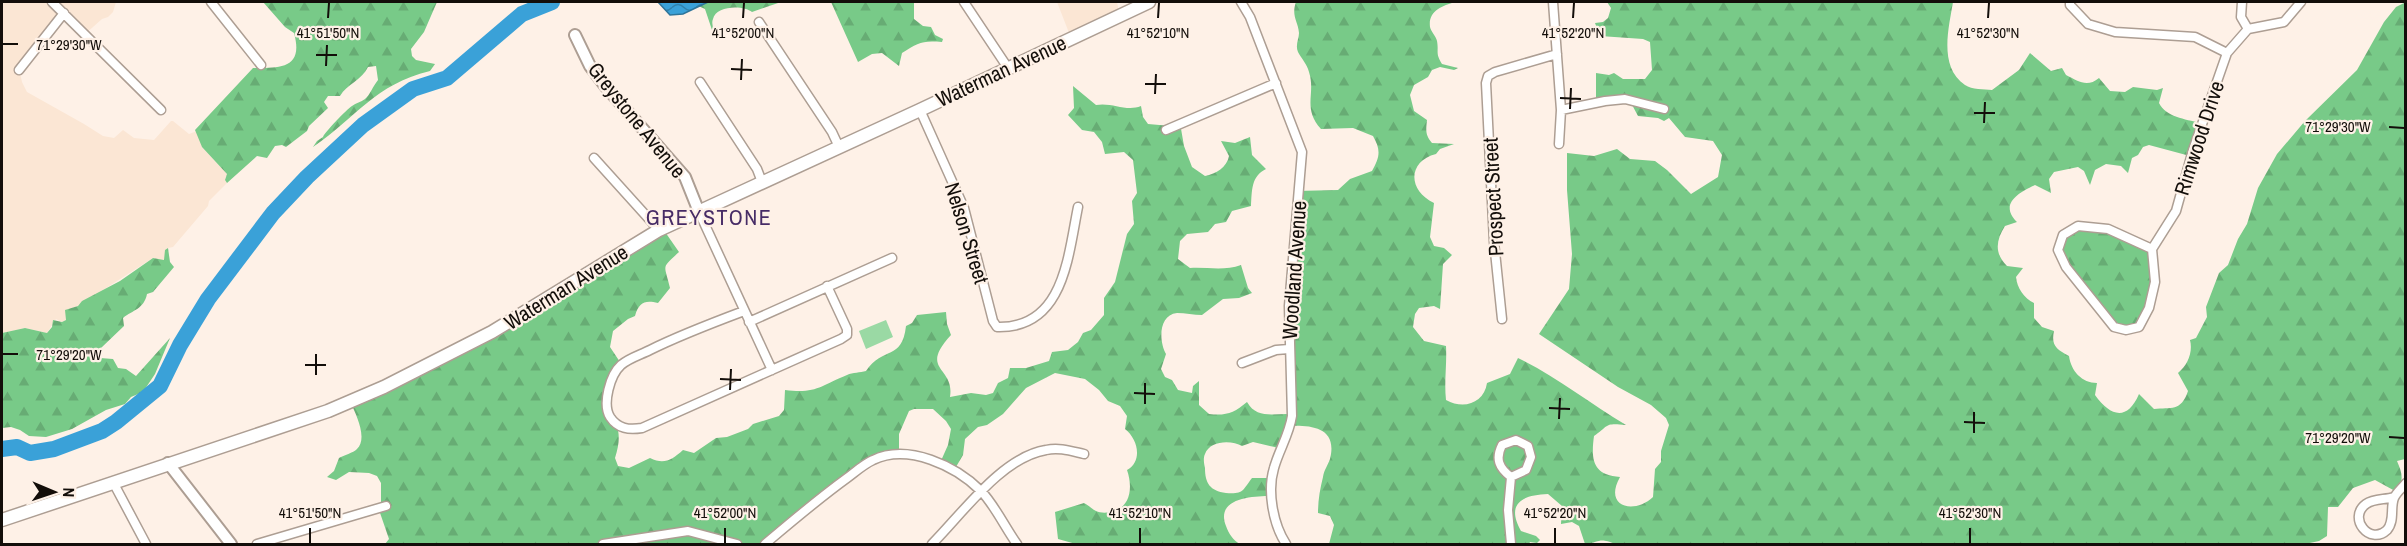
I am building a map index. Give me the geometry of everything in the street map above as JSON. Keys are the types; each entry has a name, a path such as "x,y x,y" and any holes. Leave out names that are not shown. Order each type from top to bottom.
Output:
{"main road":[{"name":"Waterman Avenue","path":"2,520 328,411 384,387 492,332 659,230 1149,2"}],"street":[{"path":"51,2 161,110"},
{"path":"211,2 261,65"},
{"path":"964,2 1008,68"},
{"name":"Woodland Avenue","path":"1241,2 1250,17 1302,152 1291,269 1288,349 1292,416 1290,429 1271,479 1275,518 1286,544"},
{"path":"1553,2 1561,110 1559,144"},
{"path":"2070,2 2070,5 2088,24 2115,32 2195,37 2227,53"},
{"path":"2242,2 2241,17 2248,29 2284,22 2301,2"},
{"path":"19,70 64,13"},
{"path":"759,22 832,132 838,147"},
{"name":"Rimwood Drive","path":"2152,249 2176,211 2193,150 2227,53 2248,29"},
{"name":"Greystone Avenue","path":"575,35 590,66 606,87 685,177 772,370"},
{"name":"Prospect Street","path":"1502,319 1494,242 1486,83 1488,76 1557,54"},
{"path":"700,82 757,169 762,182"},
{"path":"1166,130 1276,83"},
{"path":"1561,110 1625,99 1664,109"},
{"name":"Nelson Street","path":"920,110 964,208 995,325 1004,327 1022,324 1048,306 1056,295 1063,279 1078,207"},
{"path":"594,158 659,230"},
{"path":"2078,226 2108,229 2152,249 2155,282 2149,308 2139,327 2126,330 2114,327 2066,267 2058,250 2063,235 2078,226"},
{"path":"749,322 892,258"},
{"path":"744,311 658,346 622,364 613,378 607,405 612,420 630,430 642,428 847,335 847,329 827,286"},
{"path":"1242,363 1276,350 1288,349"},
{"path":"1516,440 1528,446 1532,457 1526,470 1511,477 1500,466 1498,456 1502,445 1516,440"},
{"path":"932,544 982,492 1016,463 1036,452 1062,449 1084,454"},
{"path":"765,544 872,460 885,456 912,455 934,461 982,492 1017,544"},
{"path":"168,463 231,544"},
{"path":"1511,477 1508,510 1511,544"},
{"path":"113,482 146,544"},
{"path":"2394,497 2367,503 2361,510 2358,519 2360,527 2365,532 2379,535 2386,531 2392,516 2394,497 2406,483"},
{"path":"257,544 386,506"},
{"path":"603,544 688,531 737,544"}],"shaded area":[{"path":"2,2 116,2 113,12 84,35 65,15 20,73 27,92 103,136 114,138 123,130 134,138 154,140 173,121 189,134 197,131 202,147 227,174 225,180 227,183 209,201 208,206 173,247 168,248 164,260 153,258 78,306 66,310 66,320 62,322 56,319 47,333 25,328 2,333"},
{"path":"1057,2 1117,2 1120,17 1071,38"}],"green space":[{"path":"263,2 437,2 424,32 411,49 412,56 416,60 435,64 430,71 394,84 380,93 313,147 346,111 368,95 378,80 376,66 368,67 340,96 328,96 324,102 328,108 309,126 307,131 286,147 275,146 267,158 257,156 227,183 225,180 227,174 202,147 195,130 253,68 272,68 287,64 296,54 294,33 285,27"},
{"path":"699,2 781,2 752,12 737,7 719,11 712,21 713,33 705,9 694,4"},
{"path":"831,2 914,2 914,19 923,26 931,27 935,35 943,39 942,42 930,41 912,47 902,53 899,66 882,53 872,54 858,62"},
{"path":"1296,2 1455,2 1441,7 1434,13 1430,27 1438,45 1438,55 1442,64 1458,68 1454,70 1440,67 1432,70 1428,77 1414,85 1410,95 1414,111 1427,120 1428,137 1432,143 1454,144 1440,149 1436,154 1420,163 1414,176 1419,191 1434,203 1430,237 1434,246 1444,248 1452,255 1443,264 1440,309 1434,306 1419,308 1415,314 1413,327 1424,341 1446,346 1446,400 1460,404 1472,403 1482,396 1487,383 1510,374 1518,358 1546,373 1626,425 1610,425 1594,436 1593,452 1595,464 1599,469 1611,476 1620,477 1615,495 1623,505 1630,506 1645,503 1653,497 1655,469 1661,462 1661,451 1669,425 1666,418 1651,405 1618,387 1539,334 1569,289 1572,254 1567,190 1567,153 1594,156 1617,149 1630,159 1655,161 1691,194 1718,177 1722,155 1713,141 1685,137 1669,118 1664,121 1658,118 1638,116 1630,101 1596,101 1596,73 1609,75 1614,73 1623,79 1645,79 1652,70 1650,42 1643,39 1600,36 1595,23 1603,22 1608,18 1611,8 1607,2 1953,2 1947,46 1948,57 1957,77 1968,87 1992,90 2019,70 2030,53 2051,71 2062,68 2066,75 2086,83 2099,78 2110,91 2125,92 2133,87 2157,90 2163,88 2159,103 2162,108 2176,117 2200,123 2190,156 2149,145 2143,147 2138,155 2132,158 2128,173 2121,166 2106,164 2095,170 2090,185 2084,171 2078,167 2054,172 2049,179 2051,193 2035,185 2017,195 2010,204 2010,210 2017,222 2005,226 1998,241 1998,251 2007,266 2023,268 2016,277 2019,289 2034,303 2034,318 2042,327 2054,331 2053,340 2056,346 2069,356 2078,375 2087,381 2097,383 2095,395 2107,408 2118,413 2129,409 2139,394 2154,409 2175,407 2185,398 2188,391 2178,373 2189,358 2190,340 2196,338 2207,317 2206,307 2219,273 2228,265 2238,239 2247,224 2258,188 2277,154 2305,121 2357,70 2384,22 2396,7 2404,3 2405,459 2397,461 2401,473 2400,484 2395,491 2375,480 2353,488 2338,507 2328,507 2327,536 2319,541 2305,544 1616,544 1602,540 1585,544 1579,526 1572,522 1561,524 1562,506 1548,494 1530,496 1519,503 1516,508 1515,514 1521,531 1536,536 1540,540 1537,543 1329,544 1334,525 1330,516 1318,513 1324,472 1330,459 1330,440 1321,430 1305,426 1288,426 1279,448 1253,442 1242,446 1222,442 1211,446 1205,454 1206,478 1216,490 1236,493 1242,491 1252,478 1271,478 1271,496 1237,500 1226,509 1224,517 1227,529 1233,539 1240,544 1076,544 1058,539 1055,512 1084,503 1101,512 1110,512 1122,507 1130,490 1127,470 1135,461 1137,450 1133,438 1125,429 1127,416 1120,406 1108,401 1085,379 1055,373 1026,388 1003,414 987,425 978,427 965,439 963,455 953,472 940,463 948,445 951,429 946,421 933,409 909,411 899,434 899,455 869,463 763,544 385,544 389,539 378,507 381,502 381,483 377,476 369,473 349,472 336,480 327,477 334,471 339,458 357,449 360,444 360,426 351,403 383,388 663,229 679,252 666,267 670,288 658,303 643,303 635,316 613,331 610,347 622,365 614,378 608,406 618,431 615,458 618,466 629,468 650,458 660,461 668,460 683,450 694,453 716,438 727,437 748,429 753,424 779,416 784,410 785,390 811,390 849,374 866,371 872,363 896,349 904,337 906,326 912,323 917,315 946,312 951,335 942,347 938,362 948,379 950,397 971,393 986,395 993,393 998,383 1008,378 1010,368 1026,368 1049,361 1052,352 1068,350 1104,315 1104,298 1115,282 1127,234 1134,224 1132,201 1137,193 1133,160 1124,152 1105,154 1102,142 1094,132 1082,130 1068,115 1074,108 1073,86 1096,105 1130,108 1141,106 1143,117 1148,124 1171,126 1180,123 1184,146 1192,167 1205,176 1213,174 1228,160 1229,156 1221,141 1235,143 1250,137 1252,155 1266,169 1255,180 1251,206 1232,211 1226,222 1215,224 1208,232 1187,234 1180,241 1178,259 1190,268 1222,268 1241,265 1248,288 1252,293 1239,298 1223,299 1202,315 1177,313 1166,319 1161,336 1166,354 1161,369 1165,377 1172,380 1178,390 1192,393 1193,386 1199,381 1199,405 1209,414 1230,413 1247,402 1259,413 1287,414 1296,191 1338,190 1350,179 1372,171 1378,154 1373,136 1353,128 1321,129 1315,121 1311,108 1309,72 1297,49 1299,33 1294,15"},
{"path":"2111,226 2151,250 2154,276 2145,318 2131,331 2117,330 2067,269 2061,246 2069,229"},
{"path":"168,248 170,262 174,267 153,292 147,294 141,306 123,318 124,326 101,348 100,358 113,359 118,368 126,369 136,376 170,338 155,374 143,392 131,397 125,404 106,410 72,429 46,437 29,436 11,427 2,428 2,333 25,328 47,333 52,327 53,320 62,322 66,320 65,310 78,306 82,301 120,281 153,258 164,260 165,250"},
{"path":"886,320 893,337 866,349 859,331"}],"water":[{"path":"658,2 708,2 683,14 670,15"}],"waterway":[{"path":"2,449 17,447 30,453 54,449 102,431 116,422 160,386 180,345 208,299 273,213 307,177 363,125 413,89 447,78 522,14 552,2"}],"district":[{"name":"GREYSTONE","path":"709,217"}]}
